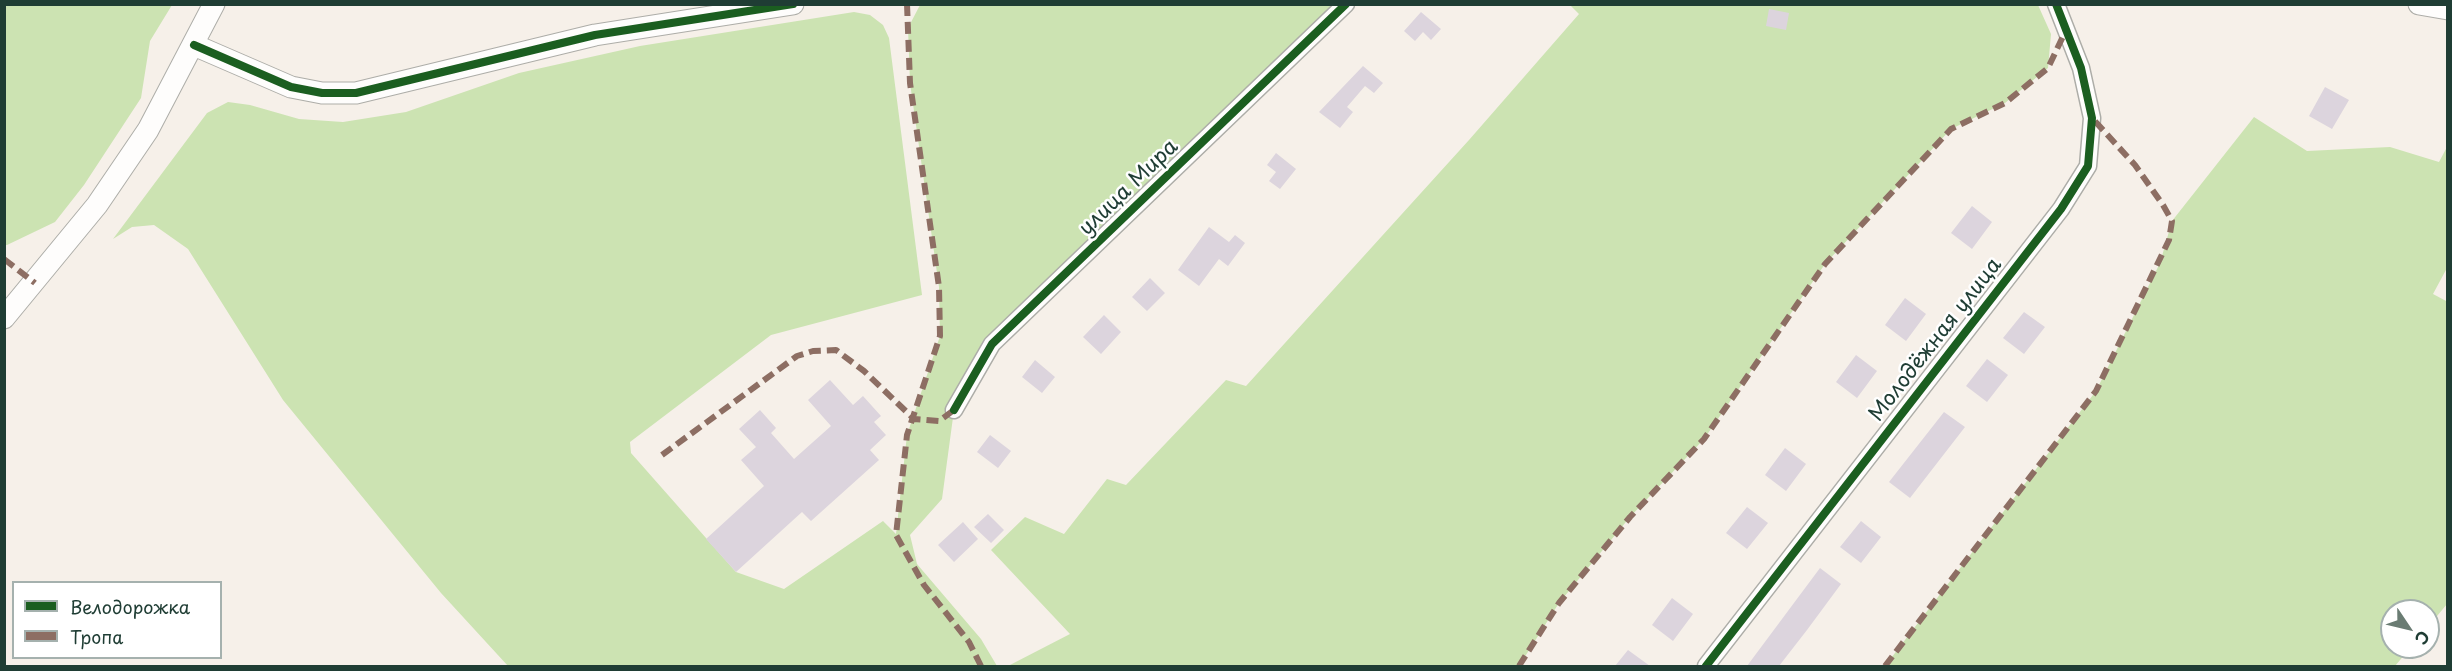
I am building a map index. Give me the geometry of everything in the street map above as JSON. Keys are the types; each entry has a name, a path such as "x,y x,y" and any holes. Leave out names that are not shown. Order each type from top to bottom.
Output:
{"street":[{"path":"4,318 97,205 148,130 214,4"},
{"path":"194,45 291,87 322,93 356,93 595,35 793,4"},
{"name":"улица Мира","path":"954,410 992,344 1347,4"},
{"name":"Молодёжная улица","path":"1706,666 2054,219 2088,166 2092,117 2081,68 2056,4"},
{"path":"2419,4 2448,9"}],"green space":[{"path":"5,4 172,5 150,41 141,98 84,185 55,222 7,245 4,245"},
{"path":"920,5 1336,5 992,344 954,410 942,499 910,535 917,564 981,639 997,666 508,666 441,593 283,400 188,249 154,225 132,227 113,239 207,113 228,102 250,105 299,119 343,122 406,112 519,73 640,46 854,12 870,15 883,25 889,38 922,295 771,335 630,442 631,453 736,572 784,589 883,521 896,534 907,435 940,336 939,287 910,83 908,28"},
{"path":"1570,5 2038,5 2051,34 2048,68 2005,103 1951,129 1825,264 1704,439 1630,517 1559,603 1519,666 1008,666 1070,634 991,550 1025,517 1064,534 1107,479 1126,485 1226,380 1246,386 1469,140 1579,14"},
{"path":"2254,117 2307,151 2390,147 2439,162 2447,147 2447,268 2433,294 2448,302 2447,604 2440,612 2440,599 2380,599 2380,659 2401,659 2395,666 1885,666 2096,391 2160,263 2172,221"}],"building":[{"path":"1769,9 1789,13 1786,30 1766,26"},
{"path":"1421,12 1441,29 1431,40 1423,32 1415,41 1404,31"},
{"path":"1363,66 1383,83 1374,93 1365,86 1347,107 1353,112 1340,128 1319,112"},
{"path":"2325,87 2349,100 2332,129 2309,116"},
{"path":"1276,153 1296,169 1280,189 1269,181 1276,172 1267,165"},
{"path":"1972,206 1992,222 1972,249 1951,233"},
{"path":"1209,227 1229,242 1235,235 1245,243 1228,266 1219,259 1199,286 1178,270"},
{"path":"1150,278 1165,293 1147,311 1132,297"},
{"path":"1905,298 1926,314 1906,341 1885,325"},
{"path":"2024,312 2045,327 2024,354 2003,338"},
{"path":"1104,315 1121,332 1101,354 1083,337"},
{"path":"1856,355 1877,371 1857,398 1836,382"},
{"path":"1987,359 2008,375 1987,402 1966,386"},
{"path":"1035,360 1055,377 1042,393 1022,377"},
{"path":"830,380 853,405 863,396 881,416 874,422 886,435 870,450 879,460 811,521 802,512 736,572 706,539 764,486 741,460 756,447 739,429 760,410 776,428 771,433 794,459 831,426 808,400"},
{"path":"1944,412 1965,427 1910,498 1889,482"},
{"path":"990,435 1011,451 998,468 977,452"},
{"path":"1785,448 1806,464 1786,491 1765,475"},
{"path":"1747,507 1768,523 1747,549 1726,533"},
{"path":"988,514 1004,530 991,543 974,527"},
{"path":"1861,521 1881,537 1861,563 1840,547"},
{"path":"963,522 978,539 954,562 938,545"},
{"path":"1820,568 1841,584 1807,630 1779,666 1747,666"},
{"path":"1672,598 1693,614 1673,641 1652,625"},
{"path":"1628,650 1650,666 1615,666"}],"marked path":[{"path":"907,4 910,83 939,287 940,336 907,435 896,535 924,585 969,642 981,666"},
{"path":"1519,666 1559,603 1630,517 1704,439 1825,264 1951,129 2005,103 2048,68 2066,30"},
{"path":"1885,666 2096,391 2169,240 2172,221 2163,205 2135,165 2092,118"},
{"path":"4,259 35,283"},
{"path":"662,455 797,356 813,351 836,350 864,371 914,419 939,421 954,410"}],"cycle path":[{"path":"194,45 291,87 322,93 356,93 595,35 793,4"},
{"path":"954,410 992,344 1346,4"},
{"path":"1706,666 2061,209 2088,166 2092,118 2081,68 2056,4"}]}
